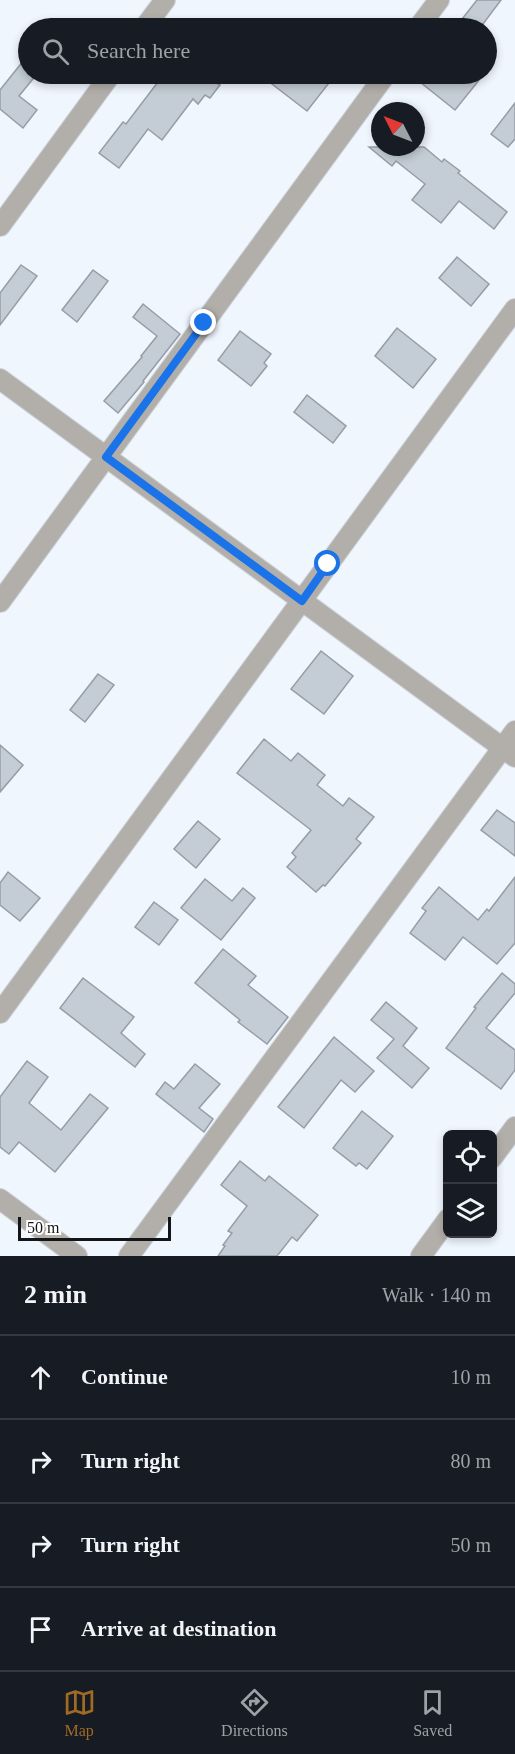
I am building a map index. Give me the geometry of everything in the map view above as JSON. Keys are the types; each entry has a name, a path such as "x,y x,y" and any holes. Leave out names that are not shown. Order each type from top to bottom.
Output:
{"street":[{"path":"152,18 165,0"},
{"path":"426,18 439,0"},
{"path":"0,225 104,84"},
{"path":"0,602 379,84"},
{"path":"0,1013 515,309"},
{"path":"0,379 509,753"},
{"path":"129,1256 509,753 515,731"},
{"path":"497,1151 515,1128"},
{"path":"0,1199 77,1256"},
{"path":"421,1256 443,1226"}],"building":[{"path":"477,0 501,0 488,18 463,18"},
{"path":"18,68 18,84 29,84 19,96 37,110 23,128 0,109 0,90"},
{"path":"156,84 220,85 210,98 205,95 198,104 193,99 162,140 148,129 119,168 99,153 123,122 126,124"},
{"path":"272,84 328,84 307,111"},
{"path":"422,84 476,84 455,110"},
{"path":"515,103 515,139 508,147 491,134"},
{"path":"425,148 442,162 444,159 460,171 458,173 507,212 494,229 459,201 441,223 412,200 425,184 396,161 392,166 380,156 425,156"},
{"path":"457,257 489,284 471,306 439,278"},
{"path":"21,265 37,276 0,325 0,293"},
{"path":"93,270 108,281 77,322 62,310"},
{"path":"143,304 180,334 118,413 104,401 157,336 133,317"},
{"path":"397,328 436,359 413,388 375,356"},
{"path":"240,331 271,354 264,363 267,366 251,386 218,360"},
{"path":"307,395 346,426 333,443 294,412"},
{"path":"321,651 353,676 324,714 291,689"},
{"path":"98,674 114,685 85,722 70,710"},
{"path":"264,739 291,761 298,753 325,775 317,785 343,806 349,798 374,817 356,839 361,843 325,886 323,885 316,892 287,867 296,857 292,853 311,830 237,773"},
{"path":"0,745 23,765 0,792"},
{"path":"497,810 515,823 515,856 481,830"},
{"path":"198,821 220,839 196,868 174,849"},
{"path":"8,872 40,898 20,921 0,905 0,883"},
{"path":"515,877 515,943 497,964 463,937 445,960 410,933 426,911 422,908 439,887 478,920 487,909 489,911"},
{"path":"205,879 232,901 243,888 255,898 221,940 181,908"},
{"path":"154,902 178,920 159,945 135,927"},
{"path":"223,949 256,976 248,985 288,1017 267,1044 238,1022 240,1020 195,983"},
{"path":"502,973 515,984 515,993 486,1028 515,1050 515,1070 501,1089 446,1048 476,1008 474,1007"},
{"path":"83,978 134,1017 121,1033 145,1054 135,1067 60,1008"},
{"path":"386,1002 417,1028 403,1046 429,1068 412,1088 377,1058 394,1039 371,1020"},
{"path":"334,1037 374,1071 355,1092 341,1080 304,1128 278,1107"},
{"path":"27,1061 48,1077 29,1103 61,1130 90,1094 108,1108 55,1172 19,1142 9,1154 0,1147 0,1097"},
{"path":"195,1064 220,1084 199,1108 213,1119 204,1132 156,1094 165,1082 174,1089"},
{"path":"362,1111 393,1136 367,1169 359,1163 356,1166 333,1148"},
{"path":"240,1161 265,1181 269,1176 318,1215 297,1241 292,1237 277,1256 218,1256 232,1233 228,1231 247,1206 221,1185"}],"route":[{"path":"204,323 106,457 302,601 328,564"}]}
